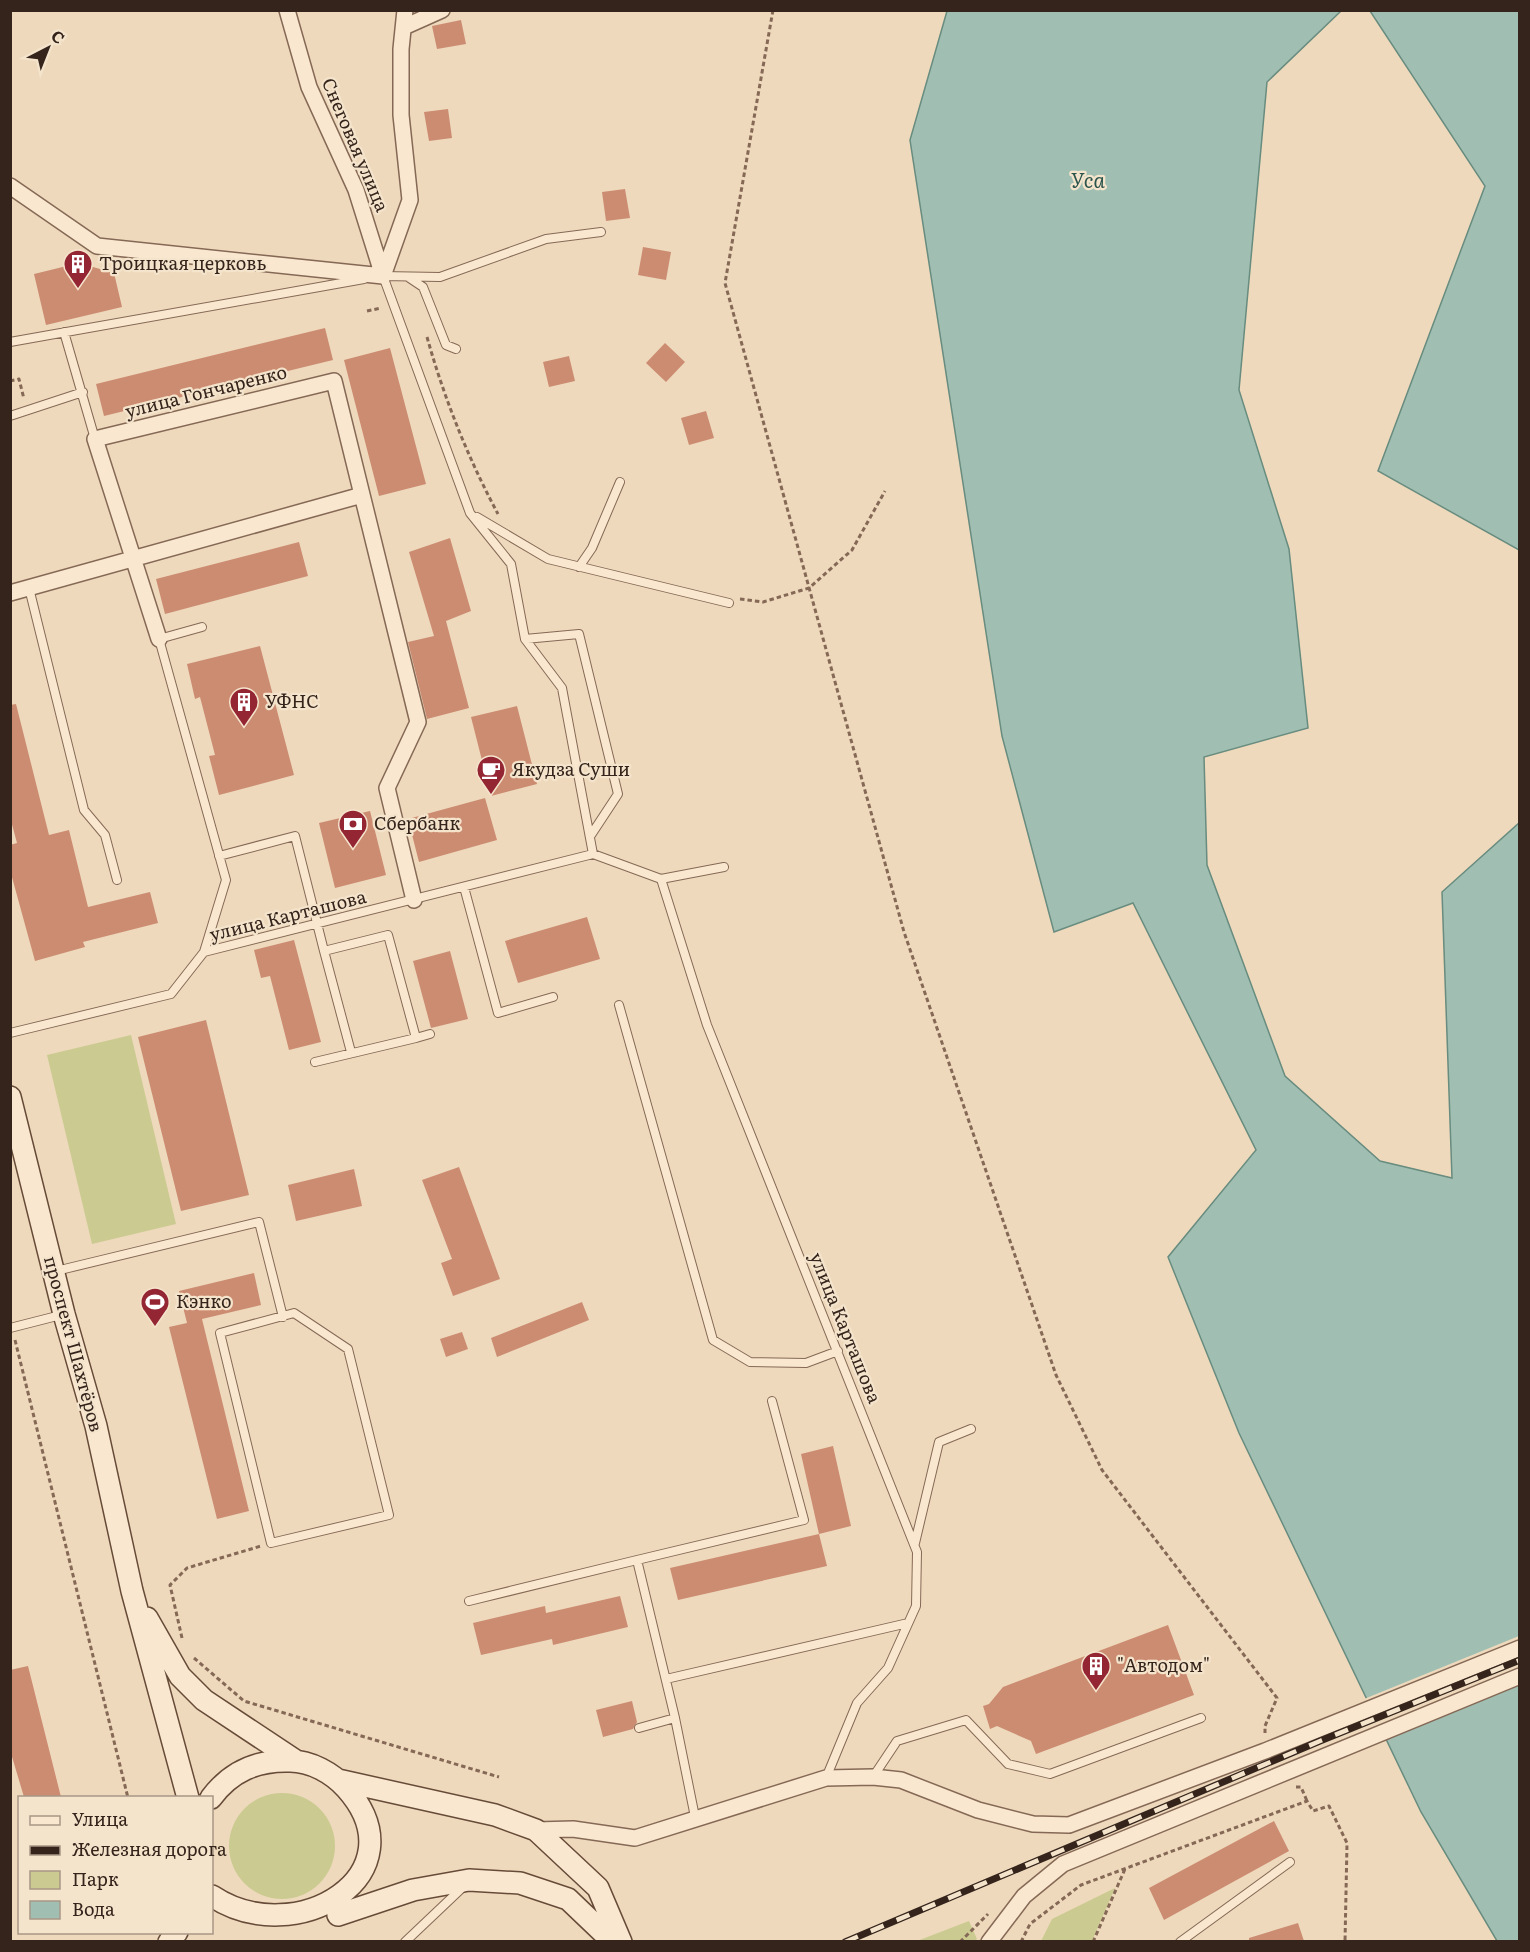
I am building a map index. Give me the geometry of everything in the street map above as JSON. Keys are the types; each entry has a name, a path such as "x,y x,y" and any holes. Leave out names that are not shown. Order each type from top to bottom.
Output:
{"main road":[{"name":"проспект Шахтёров","path":"10,1097 64,1314 96,1426 132,1592"},
{"path":"132,1592 180,1676 204,1700 296,1761"},
{"path":"132,1592 188,1796"},
{"path":"212,1796 222,1784 243,1768 269,1760 296,1761 318,1767 338,1780 356,1799 366,1823 369,1849 361,1882 353,1898 335,1916"},
{"path":"338,1780 495,1815 536,1830 598,1888 621,1941"},
{"path":"213,1897 225,1913 249,1927 276,1934 297,1933 317,1927 335,1916 413,1890 469,1880 520,1883 568,1899 613,1941"}],"street":[{"name":"Снеговая улица","path":"287,10 309,87 356,190 383,276"},
{"name":"Снеговая улица","path":"383,276 410,200 401,115 401,49 405,10"},
{"path":"404,27 442,10"},
{"path":"10,186 97,246 383,276"},
{"name":"улица Гончаренко","path":"95,439 334,381 418,722 387,788 414,900"},
{"path":"95,439 159,639"},
{"path":"10,593 362,495"},
{"path":"536,1830 573,1829 635,1838 695,1817 826,1778 873,1777 901,1780 978,1810 1033,1824 1069,1825 1316,1731 1520,1648"},
{"path":"989,1941 1024,1896 1063,1864 1276,1778 1325,1754 1520,1676"}],"lane":[{"path":"10,342 383,276 440,277 546,239 601,232"},
{"path":"383,276 470,513 511,564 525,639 562,688 593,854 661,879 724,867"},
{"path":"406,277 423,287 446,345 456,349"},
{"path":"64,332 95,439"},
{"path":"10,416 83,392"},
{"path":"579,567 592,548 620,482"},
{"path":"470,513 548,559 729,603"},
{"path":"30,588 84,810 105,835 117,880"},
{"path":"202,627 159,639 226,880 204,952"},
{"path":"525,639 579,634 618,794 591,836"},
{"path":"219,856 295,836 351,1052"},
{"name":"улица Карташова","path":"10,1033 171,994 204,952 593,854"},
{"name":"улица Карташова","path":"661,879 707,1025 917,1552 916,1606 888,1668 857,1703 826,1778"},
{"path":"464,887 498,1013 553,997"},
{"path":"324,951 388,935 416,1038"},
{"path":"619,1005 713,1340 750,1362 806,1363 838,1351"},
{"path":"315,1062 430,1034"},
{"path":"54,1272 259,1222 283,1317"},
{"path":"294,1313 348,1349 389,1515 271,1543 220,1333 294,1313"},
{"path":"11,1328 64,1314"},
{"path":"470,1601 804,1520 772,1401"},
{"path":"914,1545 939,1442 971,1429"},
{"path":"637,1560 675,1718 695,1817"},
{"path":"666,1679 908,1623"},
{"path":"639,1728 675,1718"},
{"path":"873,1777 897,1741 966,1720 1008,1764 1050,1774 1201,1718"},
{"path":"1180,1941 1290,1862"},
{"path":"405,1941 469,1880"}],"path":[{"path":"773,10 725,282 904,932 1056,1375 1102,1470 1277,1698"},
{"path":"10,381 19,379 26,410"},
{"path":"11,1328 128,1796"},
{"path":"182,1640 170,1585 187,1568 271,1543"},
{"path":"193,1658 244,1701 499,1777"},
{"path":"1300,1787 1313,1811 1329,1805 1347,1843 1345,1941"},
{"path":"1021,1941 1030,1924 1081,1885 1307,1801"},
{"path":"1093,1941 1125,1869"}],"green space":[{"path":"131,1035 176,1224 92,1244 47,1055"},
{"path":"282,1793 302,1797 320,1808 331,1826 335,1846 331,1866 320,1884 302,1895 282,1899 262,1895 244,1884 233,1866 229,1846 233,1826 244,1808 262,1797"},
{"path":"1115,1888 1092,1941 1041,1941 1052,1919"},
{"path":"969,1921 977,1939 975,1941 917,1941"}],"water":[{"name":"Уса","path":"947,11 1341,11 1267,82 1239,390 1289,549 1308,728 1204,757 1207,865 1285,1076 1380,1161 1452,1178 1442,892 1519,823 1519,1941 1497,1941 1421,1812 1239,1433 1168,1257 1256,1150 1133,903 1054,932 1002,736 910,140"},
{"path":"1370,11 1519,11 1519,550 1378,471 1485,186"}],"pier":[{"path":"1519,1636 1519,1685 1383,1740 1364,1699"}],"building":[{"path":"461,20 466,44 437,49 432,26"},
{"path":"448,109 452,138 429,141 424,112"},
{"path":"625,189 630,218 606,221 602,192"},
{"path":"643,247 671,252 666,280 638,275"},
{"name":"Троицкая церковь","path":"79,263 114,273 122,307 46,325 34,274"},
{"path":"325,328 333,360 104,416 96,384"},
{"path":"665,343 685,362 666,382 646,363"},
{"path":"390,348 426,484 379,496 344,360"},
{"path":"569,356 575,381 549,387 543,362"},
{"path":"706,411 714,438 689,445 681,418"},
{"path":"450,538 471,611 446,621 469,708 427,719 408,642 434,636 409,552"},
{"path":"299,542 308,576 165,614 156,579"},
{"name":"УФНС","path":"260,646 294,775 219,795 209,756 215,755 200,697 195,699 187,664"},
{"path":"16,704 49,835 69,830 88,907 150,892 158,923 83,942 85,947 35,961 10,870 10,845 17,843 10,817 10,705"},
{"path":"517,706 537,784 491,796 471,717"},
{"path":"485,798 497,840 419,862 408,819"},
{"name":"Сбербанк","path":"370,811 386,875 335,888 319,823"},
{"path":"587,917 600,959 518,983 505,941"},
{"path":"294,940 321,1042 289,1050 270,976 261,978 254,950"},
{"path":"450,951 468,1019 431,1028 413,961"},
{"path":"206,1020 249,1195 181,1211 138,1037"},
{"path":"459,1167 500,1279 453,1296 441,1263 452,1259 422,1180"},
{"path":"354,1169 362,1206 296,1221 288,1185"},
{"path":"254,1273 261,1305 202,1319 249,1511 217,1519 169,1327 187,1323 179,1291"},
{"path":"582,1302 589,1320 497,1357 491,1338"},
{"path":"462,1332 468,1349 446,1357 440,1339"},
{"path":"833,1446 851,1526 819,1534 801,1454"},
{"path":"819,1534 827,1566 678,1600 670,1568"},
{"path":"620,1596 628,1627 553,1645 552,1639 481,1655 473,1623 545,1606 546,1613"},
{"name":"\"Автодом\"","path":"1168,1625 1194,1695 1036,1754 1031,1741 997,1726 990,1729 983,1706 989,1704 1003,1687"},
{"path":"28,1666 61,1796 24,1796 10,1750 10,1670"},
{"path":"632,1701 637,1722 633,1729 603,1737 596,1710"},
{"path":"1274,1821 1289,1851 1164,1920 1149,1888"},
{"path":"1298,1923 1304,1941 1249,1941 1249,1938"}],"railway":[{"path":"845,1942 1320,1741 1520,1660"}],"place":[{"name":"Троицкая церковь","path":"78,290"},
{"name":"УФНС","path":"244,728"},
{"name":"Якудза Суши","path":"491,796"},
{"name":"Сбербанк","path":"353,850"},
{"name":"Кэнко","path":"155,1328"},
{"name":"\"Автодом\"","path":"1096,1692"}]}
